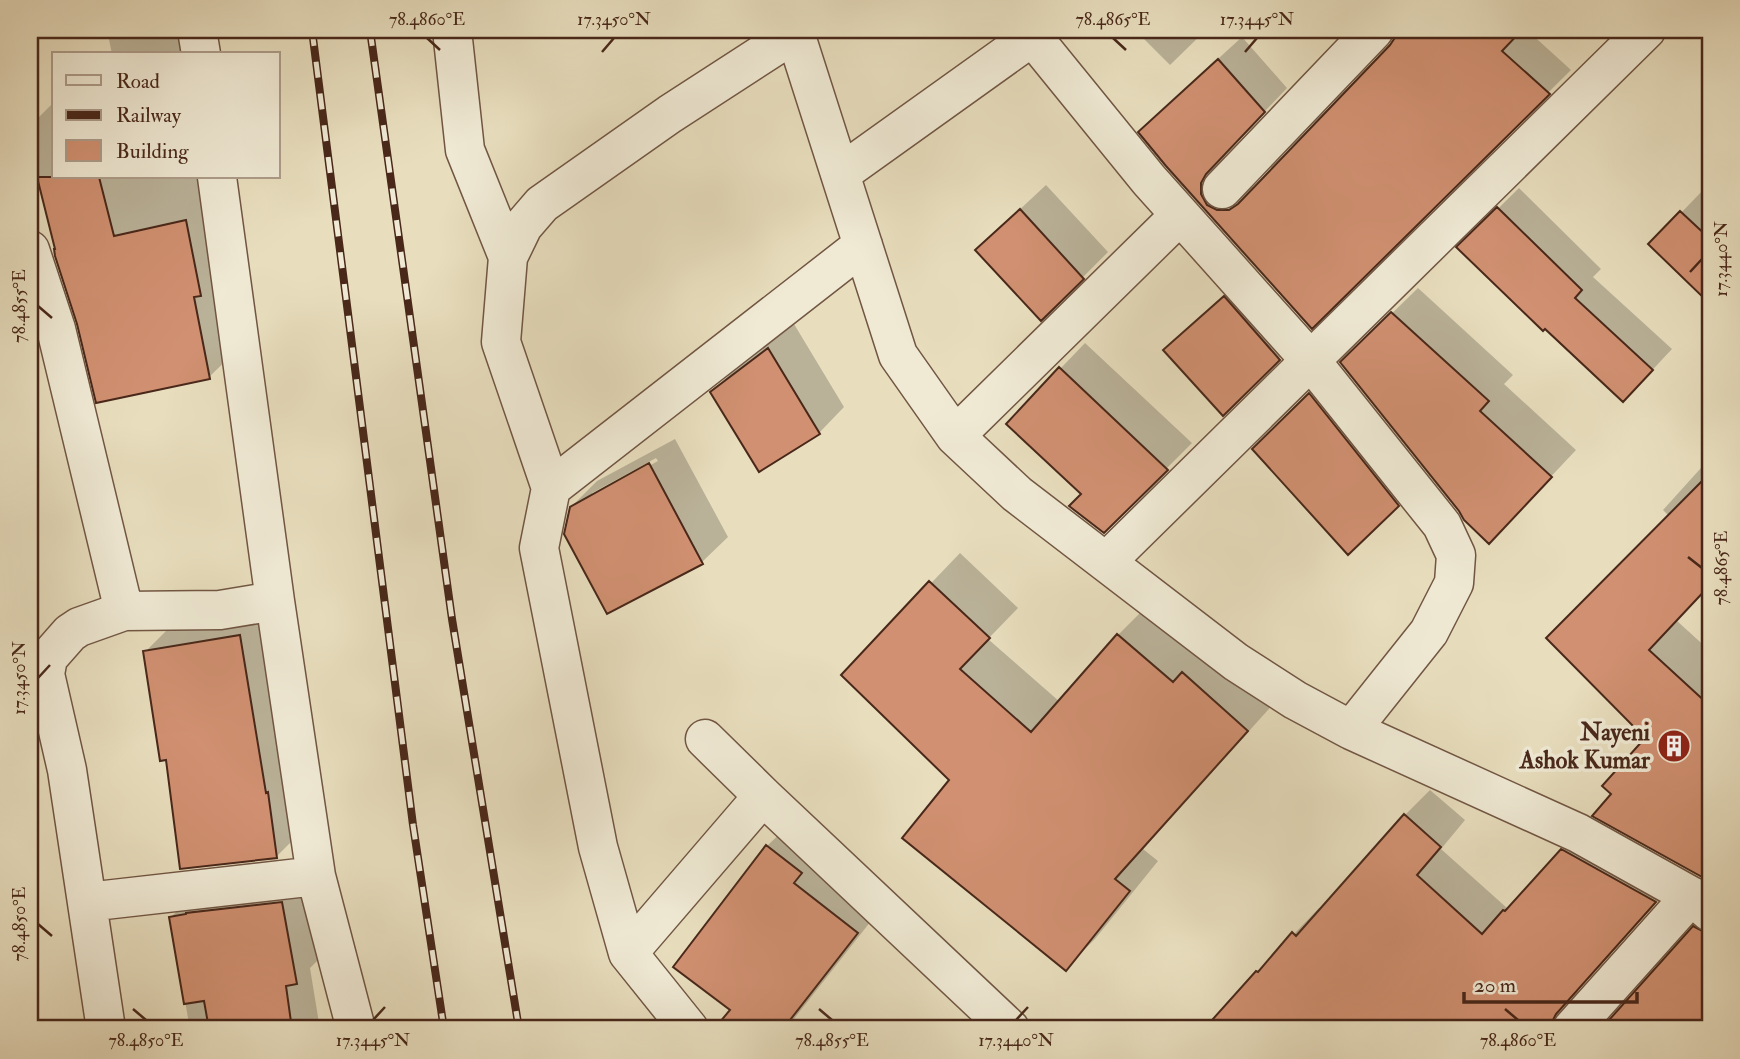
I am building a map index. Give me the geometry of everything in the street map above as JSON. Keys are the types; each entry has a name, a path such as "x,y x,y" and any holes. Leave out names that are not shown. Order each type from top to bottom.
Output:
{"street":[{"path":"197,30 201,52"},
{"path":"452,30 465,150 508,257"},
{"path":"1222,189 1374,30"},
{"path":"1106,562 1646,30"},
{"path":"689,1029 628,953 598,847 539,548 551,488 501,342 508,257 523,226 542,204 670,114 794,32 898,355 956,436 1017,494 1236,662 1295,700 1351,730 1578,833 1701,904 1572,1029"},
{"path":"840,174 1030,33 1149,180 1311,361 1442,525 1456,555 1454,583 1429,632 1351,730"},
{"path":"218,178 275,601 316,876 355,1029"},
{"path":"956,436 1180,215"},
{"path":"551,488 863,245"},
{"path":"30,250 56,330 124,611"},
{"path":"106,1029 67,770 45,674 48,658 69,633 124,611 220,610 275,601"},
{"path":"705,739 1010,1029"},
{"path":"628,953 762,796"},
{"path":"87,902 316,876"}],"building":[{"path":"1400,30 1522,30 1502,51 1550,94 1312,329 1138,132 1218,59 1265,112 1206,174 1201,183 1201,194 1207,205 1217,210 1229,210 1238,204 1390,45"},
{"path":"37,177 99,178 114,236 186,220 201,296 194,297 210,379 96,403"},
{"path":"1497,207 1582,290 1575,298 1653,370 1623,402 1545,329 1543,331 1456,247"},
{"path":"1020,209 1084,279 1041,321 975,250"},
{"path":"1680,211 1710,239 1710,304 1648,244"},
{"path":"1224,296 1280,360 1223,416 1163,350"},
{"path":"1391,312 1489,401 1480,411 1552,477 1489,544 1464,520 1340,362"},
{"path":"768,348 820,434 759,472 710,392"},
{"path":"1059,367 1168,470 1104,533 1069,506 1081,494 1006,424"},
{"path":"1309,393 1399,506 1348,555 1252,449"},
{"path":"649,463 703,564 607,614 564,534 570,507"},
{"path":"1710,473 1710,585 1649,650 1710,706 1710,884 1592,816 1611,794 1602,786 1645,738 1546,638"},
{"path":"929,581 990,638 960,669 1031,732 1117,634 1173,682 1182,672 1248,731 1115,879 1130,891 1066,971 902,838 949,780 841,675"},
{"path":"240,635 277,858 180,869 166,760 160,761 143,651"},
{"path":"1404,814 1441,847 1417,875 1482,934 1561,849 1656,902 1556,1014 1551,1029 1204,1029 1292,932 1296,936"},
{"path":"766,845 802,873 794,883 858,933 783,1029 714,1029 730,1010 673,967"},
{"path":"282,902 297,984 286,986 292,1029 209,1029 204,1001 184,1004 169,917"},
{"path":"1693,926 1710,933 1710,1029 1601,1029"}],"railway":[{"path":"312,30 413,825 444,1029"},
{"path":"370,30 452,619 519,1029"}],"place":[{"name":"Nayeni Ashok Kumar","path":"1674,746"}]}
